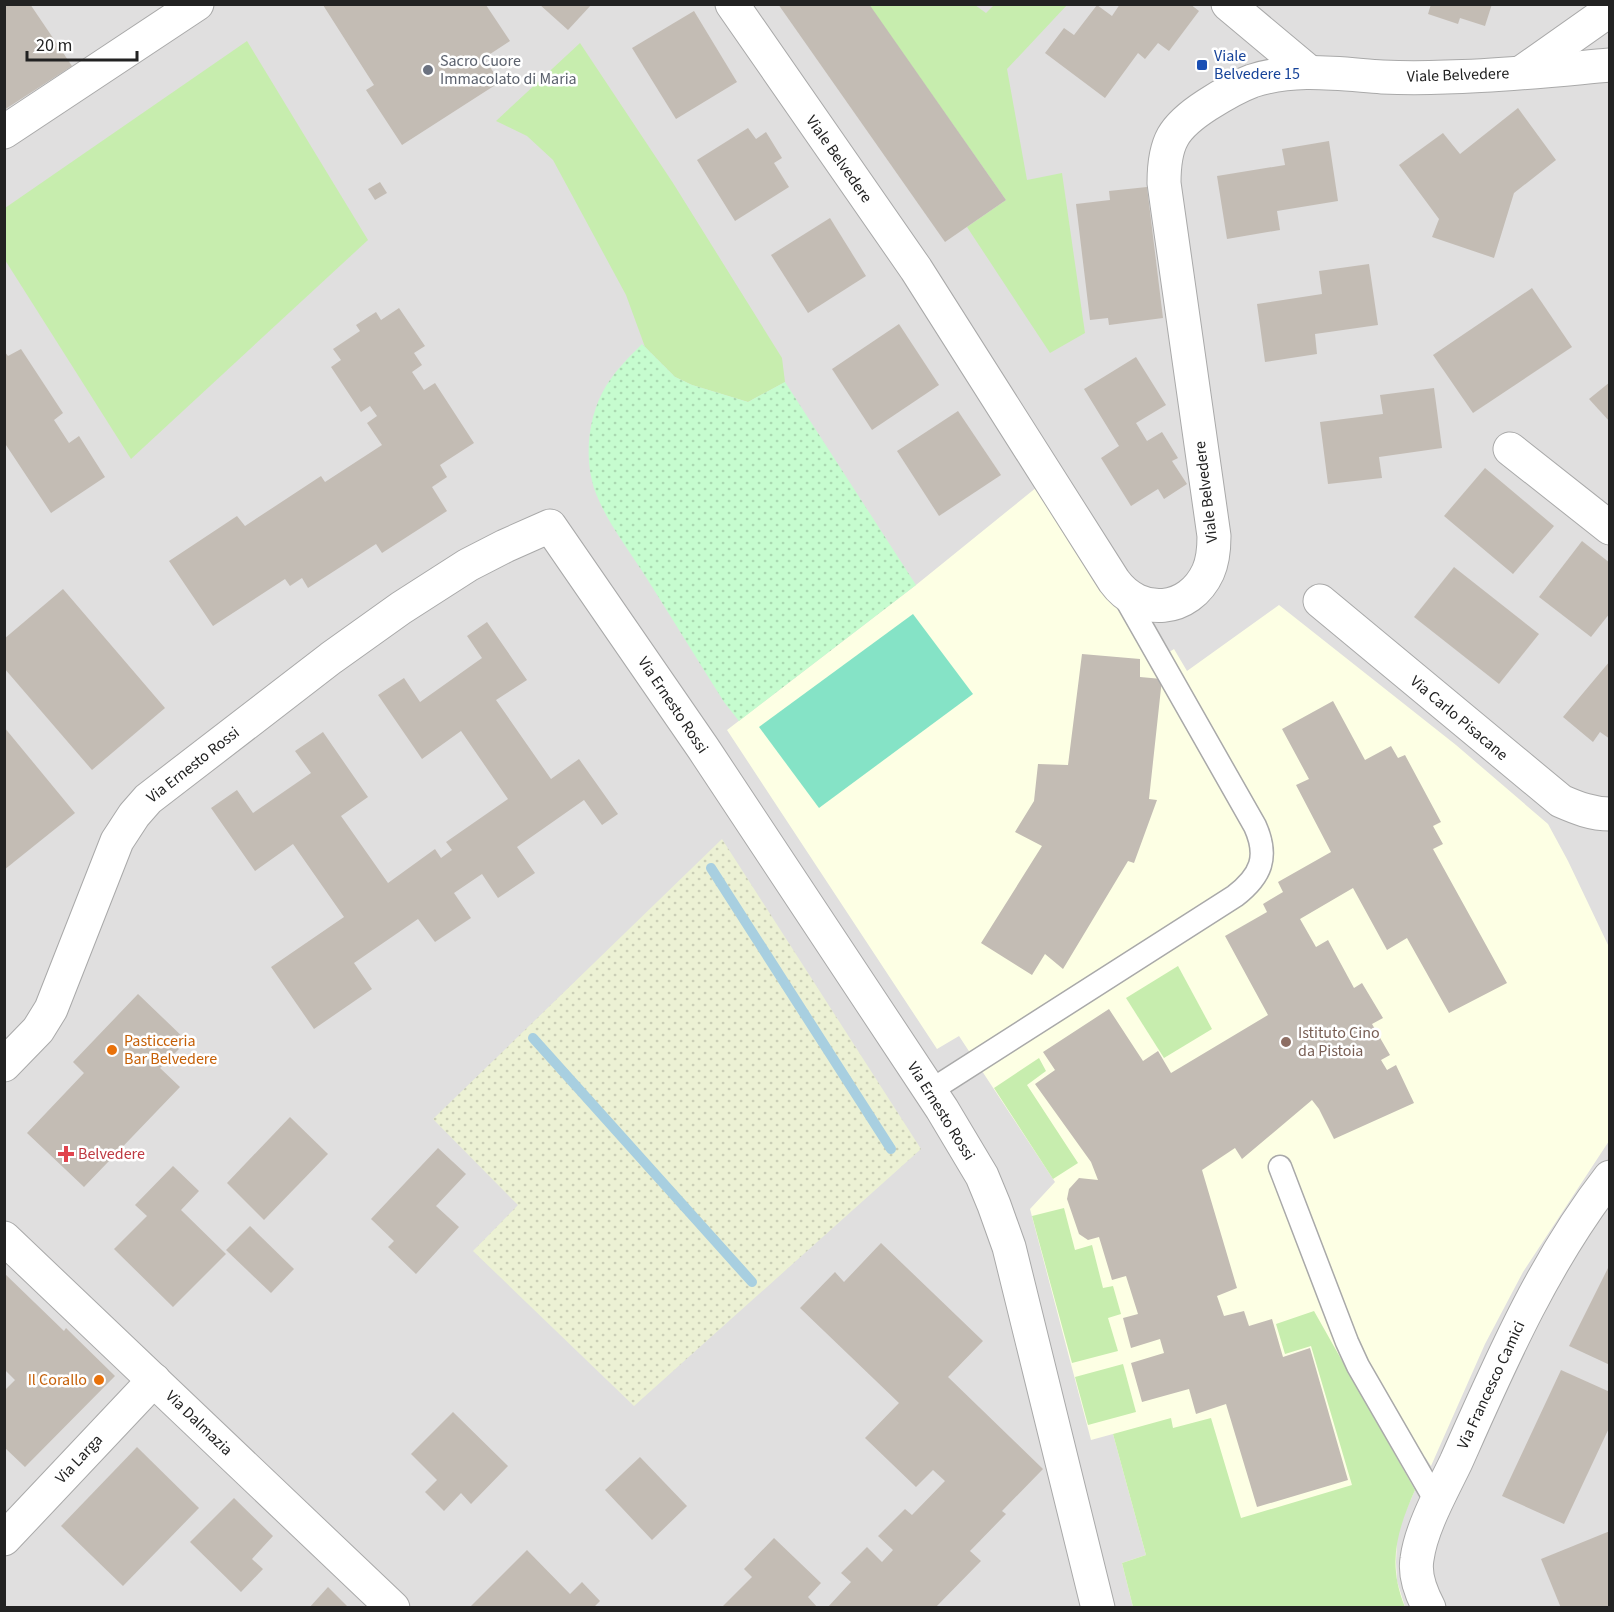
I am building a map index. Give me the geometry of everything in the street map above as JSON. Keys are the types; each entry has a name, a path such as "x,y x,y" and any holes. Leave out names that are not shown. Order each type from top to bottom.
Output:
{"street":[{"path":"4,132 196,4"},
{"name":"Viale Belvedere","path":"732,4 916,269 1122,592 1136,602 1163,606 1184,599 1200,585 1208,572 1214,548 1165,199 1164,165 1167,145 1182,124 1194,113 1236,88 1269,77 1309,72 1395,77 1447,77 1521,74 1610,65"},
{"path":"1228,4 1309,72"},
{"path":"1521,74 1610,10"},
{"path":"1510,449 1610,528"},
{"name":"Via Ernesto Rossi","path":"4,1065 38,1030 51,1009 117,841 134,815 148,800 331,658 401,608 468,565 550,526 703,748 930,1091 982,1176 1006,1237 1098,1608"},
{"name":"Via Carlo Pisacane","path":"1320,601 1561,801 1579,809 1610,814"},
{"name":"Via Francesco Camici","path":"1429,1608 1417,1577 1416,1563 1421,1543 1437,1503 1513,1334 1590,1202 1610,1177"},
{"name":"Via Dalmazia","path":"4,1238 393,1608"},
{"name":"Via Larga","path":"7,1530 154,1380"}],"lane":[{"path":"930,1091 1234,896 1249,884 1260,867 1263,850 1255,826 1122,592"},
{"path":"1280,1167 1358,1366 1437,1503"}],"shaded area":[{"path":"5,5 1609,5 1609,1607 5,1607"},
{"name":"Istituto Cino da Pistoia","path":"1037,487 1160,658 1174,649 1187,671 1279,605 1456,745 1548,824 1609,947 1609,1141 1523,1272 1485,1344 1431,1466 1425,1457 1405,1470 1415,1490 1400,1524 1397,1541 1397,1581 1405,1607 1133,1607 1122,1563 1146,1555 1113,1434 1091,1440 1030,1209 1055,1182 959,1036 937,1049 727,730 916,585"},
{"path":"722,839 921,1149 634,1406 473,1251 518,1205 433,1119"}],"green space":[{"path":"869,5 975,5 986,13 994,5 1067,5 1007,69 1027,180 1062,173 1085,333 1050,353 967,227 1006,200"},
{"path":"247,41 368,240 131,459 5,260 5,208"},
{"path":"580,43 673,183 782,358 785,382 748,402 692,385 675,377 645,347 626,295 553,160 527,136 496,121"},
{"path":"642,344 675,377 692,385 748,402 785,382 916,585 739,721 724,702 612,526 593,483 589,440 595,412 610,380"},
{"path":"913,614 973,694 819,808 759,727"},
{"path":"1178,966 1212,1029 1164,1058 1126,998"},
{"path":"1039,1058 1046,1071 1027,1085 1078,1163 1053,1179 994,1088"},
{"path":"1064,1208 1075,1250 1092,1245 1103,1288 1113,1286 1121,1314 1108,1318 1118,1351 1072,1363 1032,1216"},
{"path":"1314,1311 1415,1490 1403,1519 1397,1547 1396,1576 1405,1607 1133,1607 1122,1563 1146,1555 1113,1434 1171,1418 1173,1428 1211,1418 1241,1518 1352,1485 1311,1346 1285,1354 1276,1324"},
{"path":"1123,1364 1136,1412 1088,1425 1075,1377"}],"building":[{"path":"4,4 30,4 72,66 4,110"},
{"path":"539,4 592,4 568,30"},
{"path":"778,4 869,4 1006,200 945,242"},
{"path":"1120,4 1190,4 1199,11 1169,51 1158,43 1145,59 1138,53 1105,98 1045,53 1064,28 1074,35 1097,5 1112,16"},
{"path":"1431,4 1492,4 1485,26 1460,18 1458,24 1428,14"},
{"name":"Sacro Cuore Immacolato di Maria","path":"323,5 486,5 510,41 484,58 500,82 402,145 366,90 374,85"},
{"path":"694,11 737,82 676,119 632,48"},
{"path":"1518,108 1556,160 1514,193 1494,258 1432,237 1439,219 1399,165 1443,133 1460,154"},
{"path":"748,128 756,139 766,132 782,158 774,163 789,187 735,221 697,160"},
{"path":"1329,141 1338,201 1277,211 1280,230 1227,239 1217,176 1285,165 1282,149"},
{"path":"380,182 387,193 375,200 368,189"},
{"path":"1147,187 1163,318 1109,325 1108,318 1090,320 1076,204 1110,200 1109,191"},
{"path":"830,218 866,276 808,313 771,255"},
{"path":"1369,264 1378,325 1315,334 1317,354 1265,362 1257,304 1322,294 1319,271"},
{"path":"1532,288 1572,347 1473,413 1433,355"},
{"path":"399,308 425,346 414,353 422,365 412,372 424,390 435,383 474,443 440,465 447,477 432,487 447,511 382,553 376,544 308,588 302,578 290,586 285,579 213,626 169,561 237,516 245,526 321,476 325,482 382,445 367,423 377,416 370,406 361,412 331,367 341,360 333,349 360,331 356,325 376,312 381,320"},
{"path":"899,324 939,385 872,430 832,369"},
{"path":"21,349 63,413 54,420 69,443 79,436 105,477 51,513 4,442 4,351 8,356"},
{"path":"1136,357 1166,405 1136,423 1147,441 1162,432 1178,458 1172,461 1187,484 1164,499 1158,489 1131,506 1101,458 1119,446 1084,389"},
{"path":"1610,382 1610,422 1589,399"},
{"path":"1434,388 1442,448 1379,457 1382,478 1328,484 1320,422 1383,414 1380,395"},
{"path":"958,411 1001,475 939,516 897,451"},
{"path":"1485,468 1554,526 1513,574 1444,516"},
{"path":"1582,541 1610,563 1610,613 1591,637 1539,597"},
{"path":"1454,567 1539,634 1499,684 1414,617"},
{"path":"63,589 165,708 92,770 4,668 4,639"},
{"path":"487,622 527,680 496,700 551,779 579,759 618,814 602,825 584,800 517,847 535,873 498,898 482,874 454,893 471,918 435,942 418,919 354,963 372,989 314,1029 271,967 344,917 293,844 255,871 211,808 237,790 253,813 311,773 295,751 323,732 368,797 341,816 388,883 435,849 441,858 452,850 446,842 508,799 461,731 422,759 378,695 404,678 420,702 482,658 467,636"},
{"path":"1082,654 1140,659 1140,677 1162,679 1149,799 1157,800 1134,863 1128,861 1063,969 1045,954 1032,975 981,943 1042,846 1015,832 1034,801 1038,764 1068,765"},
{"path":"1610,661 1610,739 1600,732 1593,742 1563,717"},
{"path":"1333,701 1365,760 1391,746 1398,758 1405,755 1441,822 1433,826 1443,844 1433,849 1507,983 1449,1013 1407,938 1387,950 1353,888 1300,919 1316,947 1328,940 1354,988 1362,983 1383,1018 1372,1024 1390,1055 1381,1060 1387,1070 1396,1065 1414,1103 1334,1139 1312,1100 1242,1159 1235,1148 1202,1170 1237,1288 1217,1296 1224,1316 1244,1311 1249,1326 1272,1319 1283,1357 1310,1348 1348,1480 1257,1507 1226,1404 1196,1414 1189,1389 1142,1402 1131,1363 1164,1353 1160,1339 1131,1348 1123,1318 1138,1314 1126,1276 1112,1280 1099,1237 1088,1240 1079,1234 1067,1199 1069,1189 1079,1178 1098,1180 1091,1162 1035,1084 1055,1070 1043,1052 1109,1009 1143,1061 1158,1051 1171,1073 1268,1015 1225,936 1267,912 1263,904 1283,892 1278,882 1331,852 1296,785 1309,779 1282,729"},
{"path":"4,727 75,813 4,870"},
{"path":"138,994 187,1041 160,1068 180,1087 84,1187 27,1133 84,1073 73,1062"},
{"path":"290,1117 328,1154 264,1220 227,1183"},
{"path":"438,1148 466,1174 436,1206 459,1227 416,1274 388,1247 394,1241 371,1219"},
{"path":"173,1166 199,1191 181,1210 226,1254 173,1307 114,1249 147,1216 135,1205"},
{"path":"250,1226 294,1269 271,1293 226,1250"},
{"path":"881,1243 983,1341 948,1377 1043,1469 1002,1511 1006,1514 970,1551 981,1561 935,1608 827,1608 851,1582 841,1573 867,1547 882,1562 893,1550 878,1536 905,1509 912,1515 945,1481 933,1470 916,1487 865,1438 899,1403 800,1308 835,1272 844,1282"},
{"path":"1610,1264 1610,1365 1569,1346"},
{"path":"4,1273 64,1331 66,1328 115,1376 25,1467 4,1447 4,1391 15,1380 4,1369"},
{"path":"1561,1370 1610,1392 1610,1426 1564,1524 1502,1496"},
{"path":"453,1412 508,1466 471,1504 461,1493 444,1511 425,1492 437,1480 411,1454"},
{"path":"137,1447 199,1508 123,1586 61,1526"},
{"path":"640,1457 687,1506 652,1540 605,1490"},
{"path":"234,1498 273,1536 252,1559 263,1569 241,1592 190,1542"},
{"path":"1610,1531 1610,1608 1561,1608 1541,1559"},
{"path":"774,1538 821,1583 808,1597 818,1608 721,1608 752,1577 744,1569"},
{"path":"527,1550 570,1594 582,1582 600,1601 593,1608 469,1608"},
{"path":"328,1587 349,1608 309,1608"}],"waterway":[{"path":"711,868 891,1149"},
{"path":"533,1038 752,1282"}],"place":[{"name":"Viale Belvedere 15","path":"1202,65"},
{"name":"Sacro Cuore Immacolato di Maria","path":"428,70"},
{"name":"Istituto Cino da Pistoia","path":"1286,1042"},
{"name":"Pasticceria Bar Belvedere","path":"112,1050"},
{"name":"Belvedere","path":"66,1154"},
{"name":"Il Corallo","path":"99,1380"}]}
